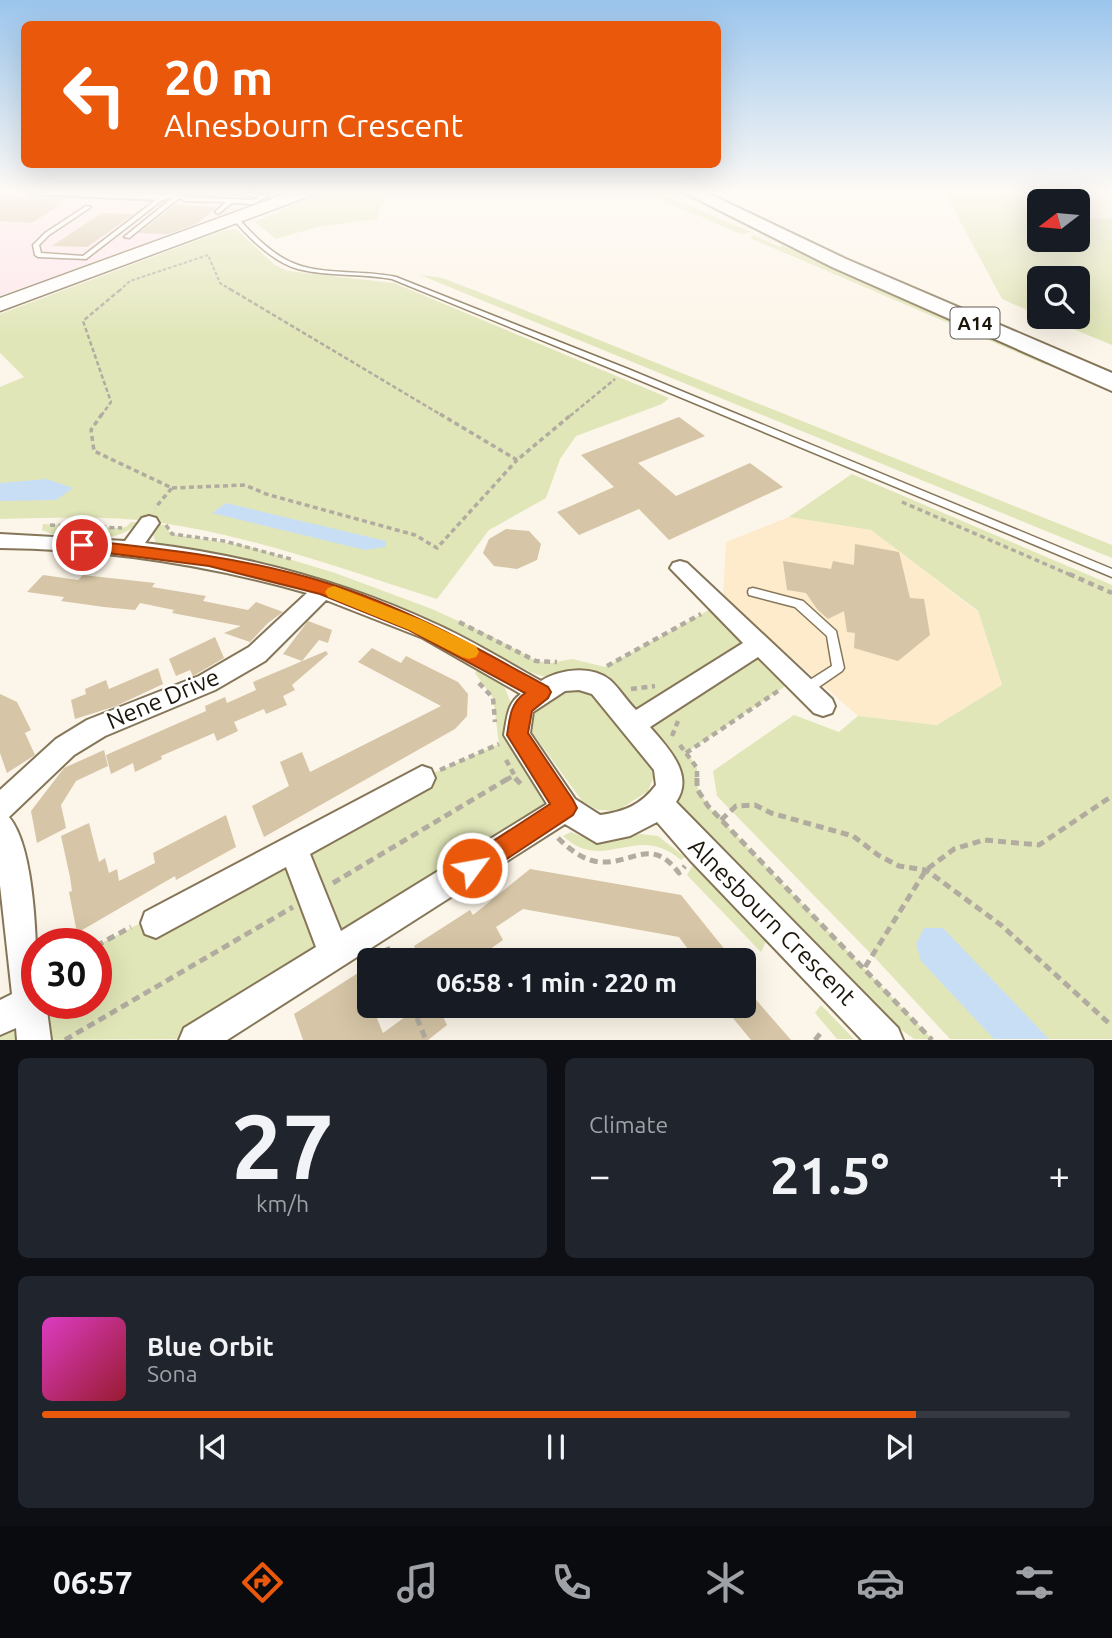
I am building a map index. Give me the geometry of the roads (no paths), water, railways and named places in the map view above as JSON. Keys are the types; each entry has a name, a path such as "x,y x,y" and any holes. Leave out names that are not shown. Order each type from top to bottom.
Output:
{"highway":[{"name":"A14","path":"775,240 839,263 1112,383"},
{"name":"A14","path":"817,240 1112,368"},
{"name":"A14","path":"833,240 903,272 935,293"}],"main road":[{"path":"0,305 169,240"}],"street":[{"path":"130,549 150,519"},
{"path":"0,541 130,549 209,560 324,589 416,625 541,692"},
{"path":"680,568 823,706"},
{"name":"Nene Drive","path":"0,808 65,747 96,728 207,683 257,654 324,589"},
{"path":"633,725 760,644"},
{"path":"579,680 600,686 666,765 670,788 659,804 627,826 597,829 565,808 517,735 522,706 541,692 561,681 579,680"},
{"path":"156,923 422,778"},
{"name":"Alnesbourn Crescent","path":"659,804 700,850 850,1000 886,1040"},
{"path":"196,1040 565,808"},
{"path":"0,827 9,839 21,932"},
{"path":"293,848 334,953"},
{"path":"0,1018 21,1007"},
{"path":"32,1019 34,1040"}],"lane":[{"path":"41,240 36,245 38,255 84,258 108,240"},
{"path":"257,240 282,262 301,268 372,273 394,278 1112,573"},
{"path":"753,592 799,604 832,634 838,668 801,684"}],"water":[{"path":"47,479 73,488 56,500 0,501 0,483"},
{"path":"226,503 386,541 385,547 365,550 212,513"},
{"path":"924,928 943,928 1049,1039 994,1039 921,961 916,944"}]}
